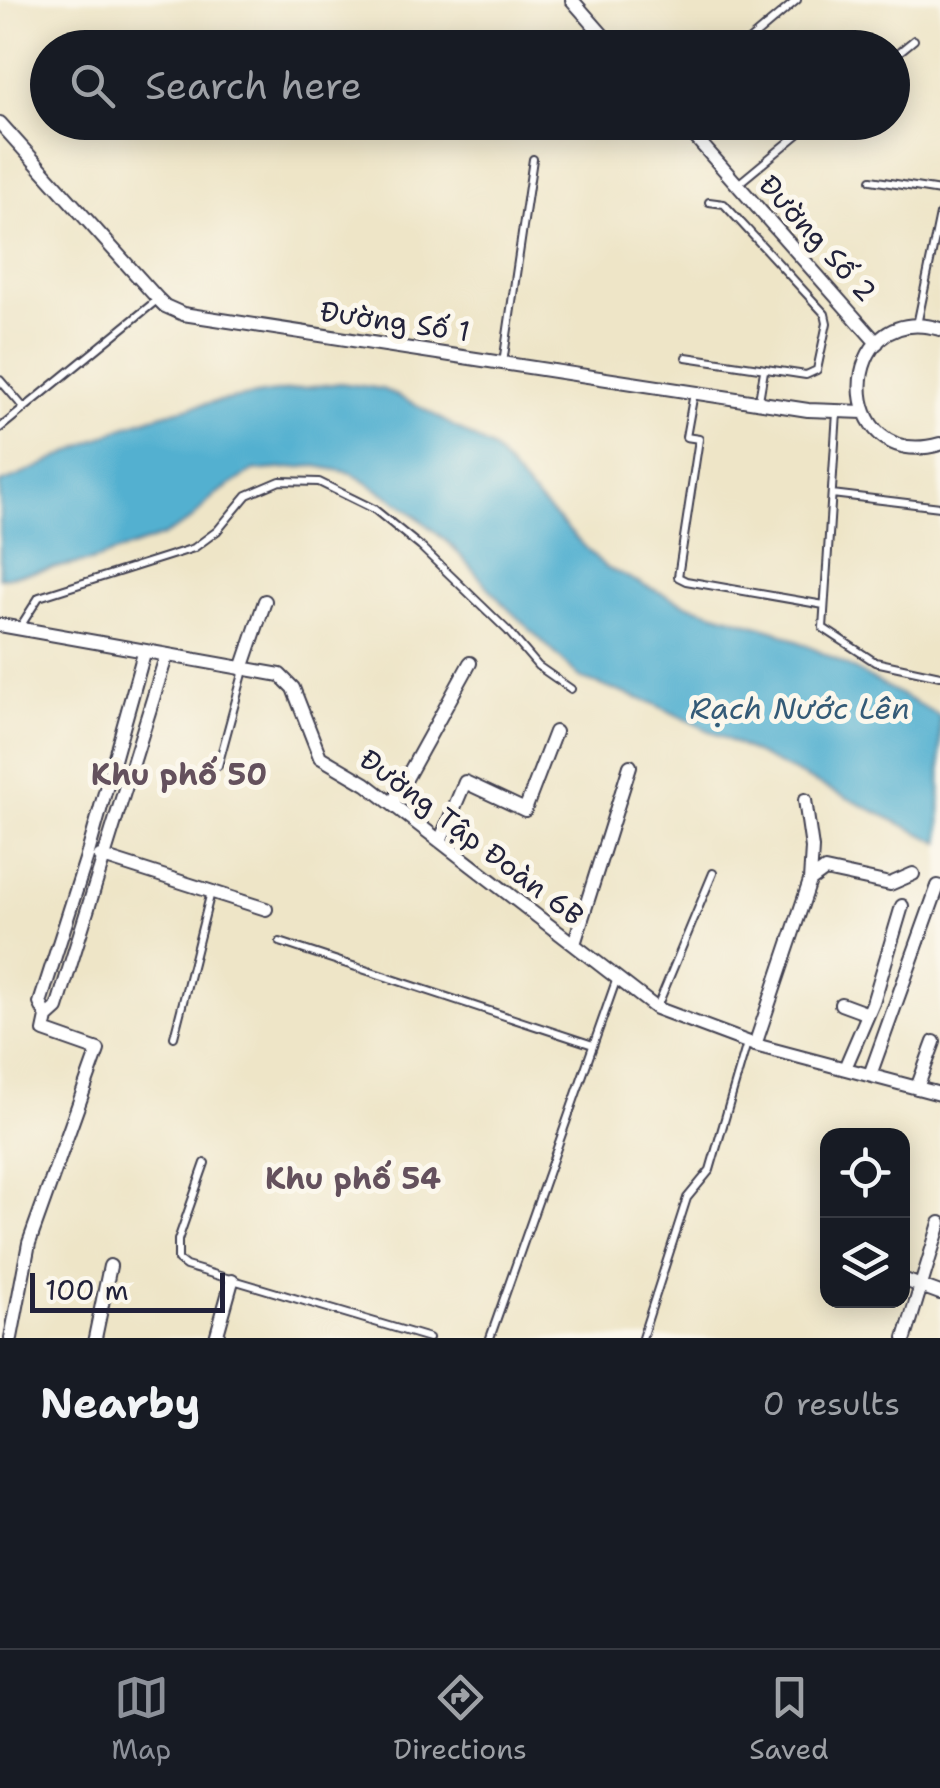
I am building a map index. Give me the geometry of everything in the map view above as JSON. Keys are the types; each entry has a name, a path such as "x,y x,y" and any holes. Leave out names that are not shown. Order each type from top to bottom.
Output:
{"street":[{"path":"572,0 598,30"},
{"name":"Đường Số 1","path":"0,122 158,299 183,314 759,402 864,412"},
{"name":"Đường Số 2","path":"698,140 877,343"},
{"path":"940,329 916,325 891,332 877,343 860,373 858,386 870,424 890,440 916,448 940,444"},
{"path":"243,669 265,601"},
{"name":"Đường Tập Đoàn 6B","path":"0,626 280,675 294,688 320,757 366,784 656,1008 751,1043 940,1094"},
{"path":"47,1017 40,1003 88,854 144,653"},
{"path":"11,1338 30,1243 98,1050 44,1032 47,1017 57,1008 166,657"},
{"path":"392,804 470,663"},
{"path":"440,841 464,782 525,810 555,732"},
{"path":"574,944 630,766"},
{"path":"751,1043 810,881 812,848 806,800"},
{"path":"88,854 266,909"},
{"path":"810,881 826,870 890,884 913,874"},
{"path":"870,1075 938,886"},
{"path":"845,1068 868,1014 902,906"},
{"path":"841,1004 868,1014"},
{"path":"918,1088 934,1042"},
{"path":"905,1338 940,1223"},
{"path":"95,1338 110,1266"},
{"path":"216,1338 232,1281"},
{"path":"910,1282 940,1293"}],"lane":[{"path":"762,30 798,0"},
{"path":"910,43 914,40"},
{"path":"737,184 791,140"},
{"path":"503,363 533,158"},
{"path":"872,180 940,191"},
{"path":"686,357 806,375 817,370 827,323 825,314 724,204 709,202"},
{"path":"916,325 940,214"},
{"path":"0,428 158,299"},
{"path":"759,402 764,371"},
{"path":"0,380 24,408"},
{"path":"694,392 686,437 699,439 678,577 686,582 824,606"},
{"path":"838,411 823,628 875,662 940,676"},
{"path":"19,628 39,597 194,548 216,531 248,494 280,481 320,482 374,509 421,546 538,666 571,689"},
{"path":"832,494 940,507"},
{"path":"218,766 243,669"},
{"path":"656,1008 713,872"},
{"path":"174,1037 211,891"},
{"path":"280,942 593,1045"},
{"path":"490,1338 617,978"},
{"path":"642,1338 688,1198 710,1170 751,1043"},
{"path":"205,1163 178,1240 178,1260 232,1281 429,1338"}],"water":[{"name":"Rạch Nước Lên","path":"340,383 382,389 493,449 605,567 685,604 776,631 940,716 940,843 652,703 582,679 503,604 451,545 401,504 351,473 316,466 253,471 215,495 192,519 163,536 91,561 0,578 0,483 160,415 236,398"}],"district":[{"name":"Khu phố 50","path":"179,774"},
{"name":"Khu phố 54","path":"353,1178"}]}
